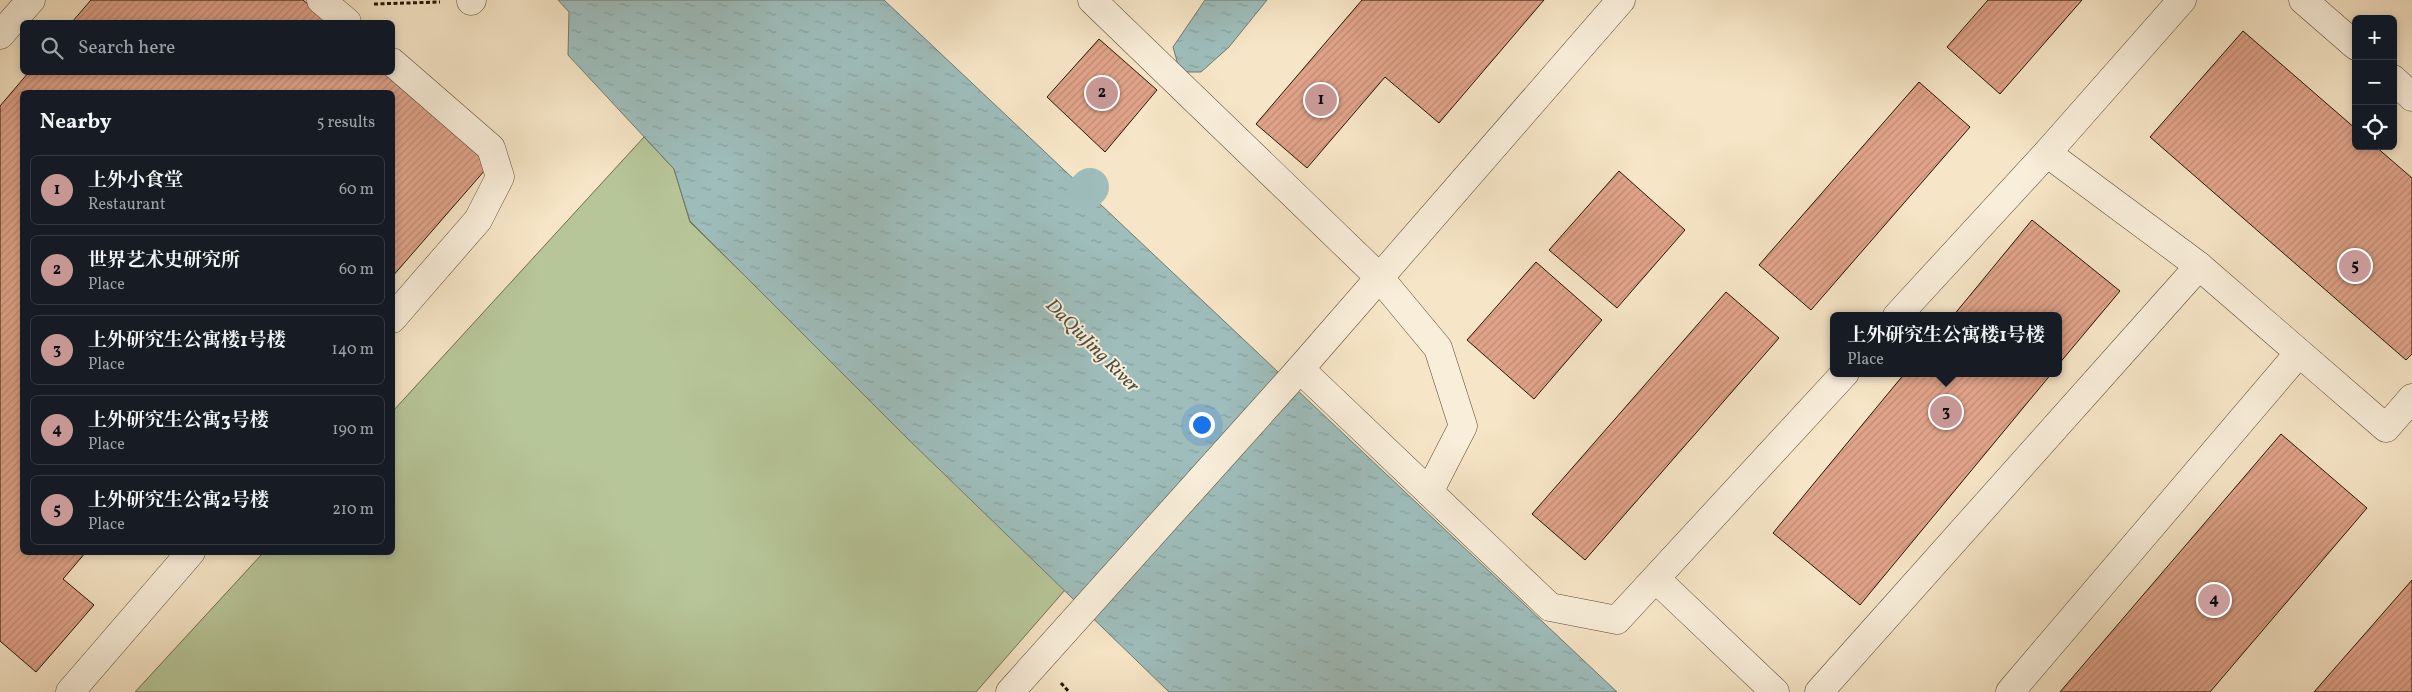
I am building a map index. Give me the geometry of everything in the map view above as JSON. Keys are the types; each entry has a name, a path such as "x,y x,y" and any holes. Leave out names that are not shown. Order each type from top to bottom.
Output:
{"street":[{"path":"0,35 31,0"},
{"path":"1010,692 1300,369 1621,0"},
{"path":"1901,312 2047,153 2182,0"},
{"path":"2303,0 2352,43"},
{"path":"1105,5 1379,277 1438,348 1463,426 1429,492"},
{"path":"395,65 491,148 500,177 478,220 395,316"},
{"path":"2047,153 2200,266 2386,428 2412,398"},
{"path":"1819,692 2200,266"},
{"path":"2010,692 2299,353"},
{"path":"1300,369 1550,607 1617,620 1840,377"},
{"path":"70,692 188,555"},
{"path":"1656,579 1775,692"}],"path":[{"path":"332,9 471,0"}],"green space":[{"path":"644,137 674,169 690,222 1065,590 976,692 135,692 261,555 395,555 395,409"}],"water":[{"name":"DaQiuJing River","path":"558,0 884,0 1617,692 1169,692 908,439 690,221 674,169 568,55 569,12"},
{"path":"1205,0 1267,0 1229,47 1201,72 1180,72 1173,47"}],"building":[{"path":"91,0 303,0 327,20 74,20"},
{"path":"1362,0 1544,0 1439,123 1385,77 1307,168 1256,124"},
{"path":"1988,0 2082,0 2000,94 1947,47"},
{"path":"2243,31 2352,126 2352,150 2380,150 2412,178 2412,354 2406,360 2150,137"},
{"path":"1099,39 1157,90 1105,152 1047,97"},
{"path":"26,75 390,75 492,162 395,274 395,90 20,90 20,555 83,555 63,579 94,605 36,672 0,641 0,106"},
{"path":"1919,82 1970,127 1811,310 1759,265"},
{"path":"1619,171 1685,230 1617,308 1549,250"},
{"path":"2032,220 2120,291 2062,360 2062,312 1956,312"},
{"path":"1536,262 1602,320 1534,399 1467,340"},
{"path":"1726,292 1779,338 1585,560 1532,514"},
{"path":"1902,377 2049,377 1860,605 1773,533"},
{"path":"2281,434 2367,508 2210,692 2060,692"},
{"path":"2412,580 2412,692 2314,692"}],"waterway":[{"path":"1086,191 1090,187"}],"place":[{"name":"世界艺术史研究所","path":"1102,93"},
{"name":"上外小食堂","path":"1321,100"},
{"name":"上外研究生公寓2号楼","path":"2355,266"},
{"name":"上外研究生公寓楼1号楼","path":"1946,412"},
{"name":"上外研究生公寓3号楼","path":"2214,600"}]}
